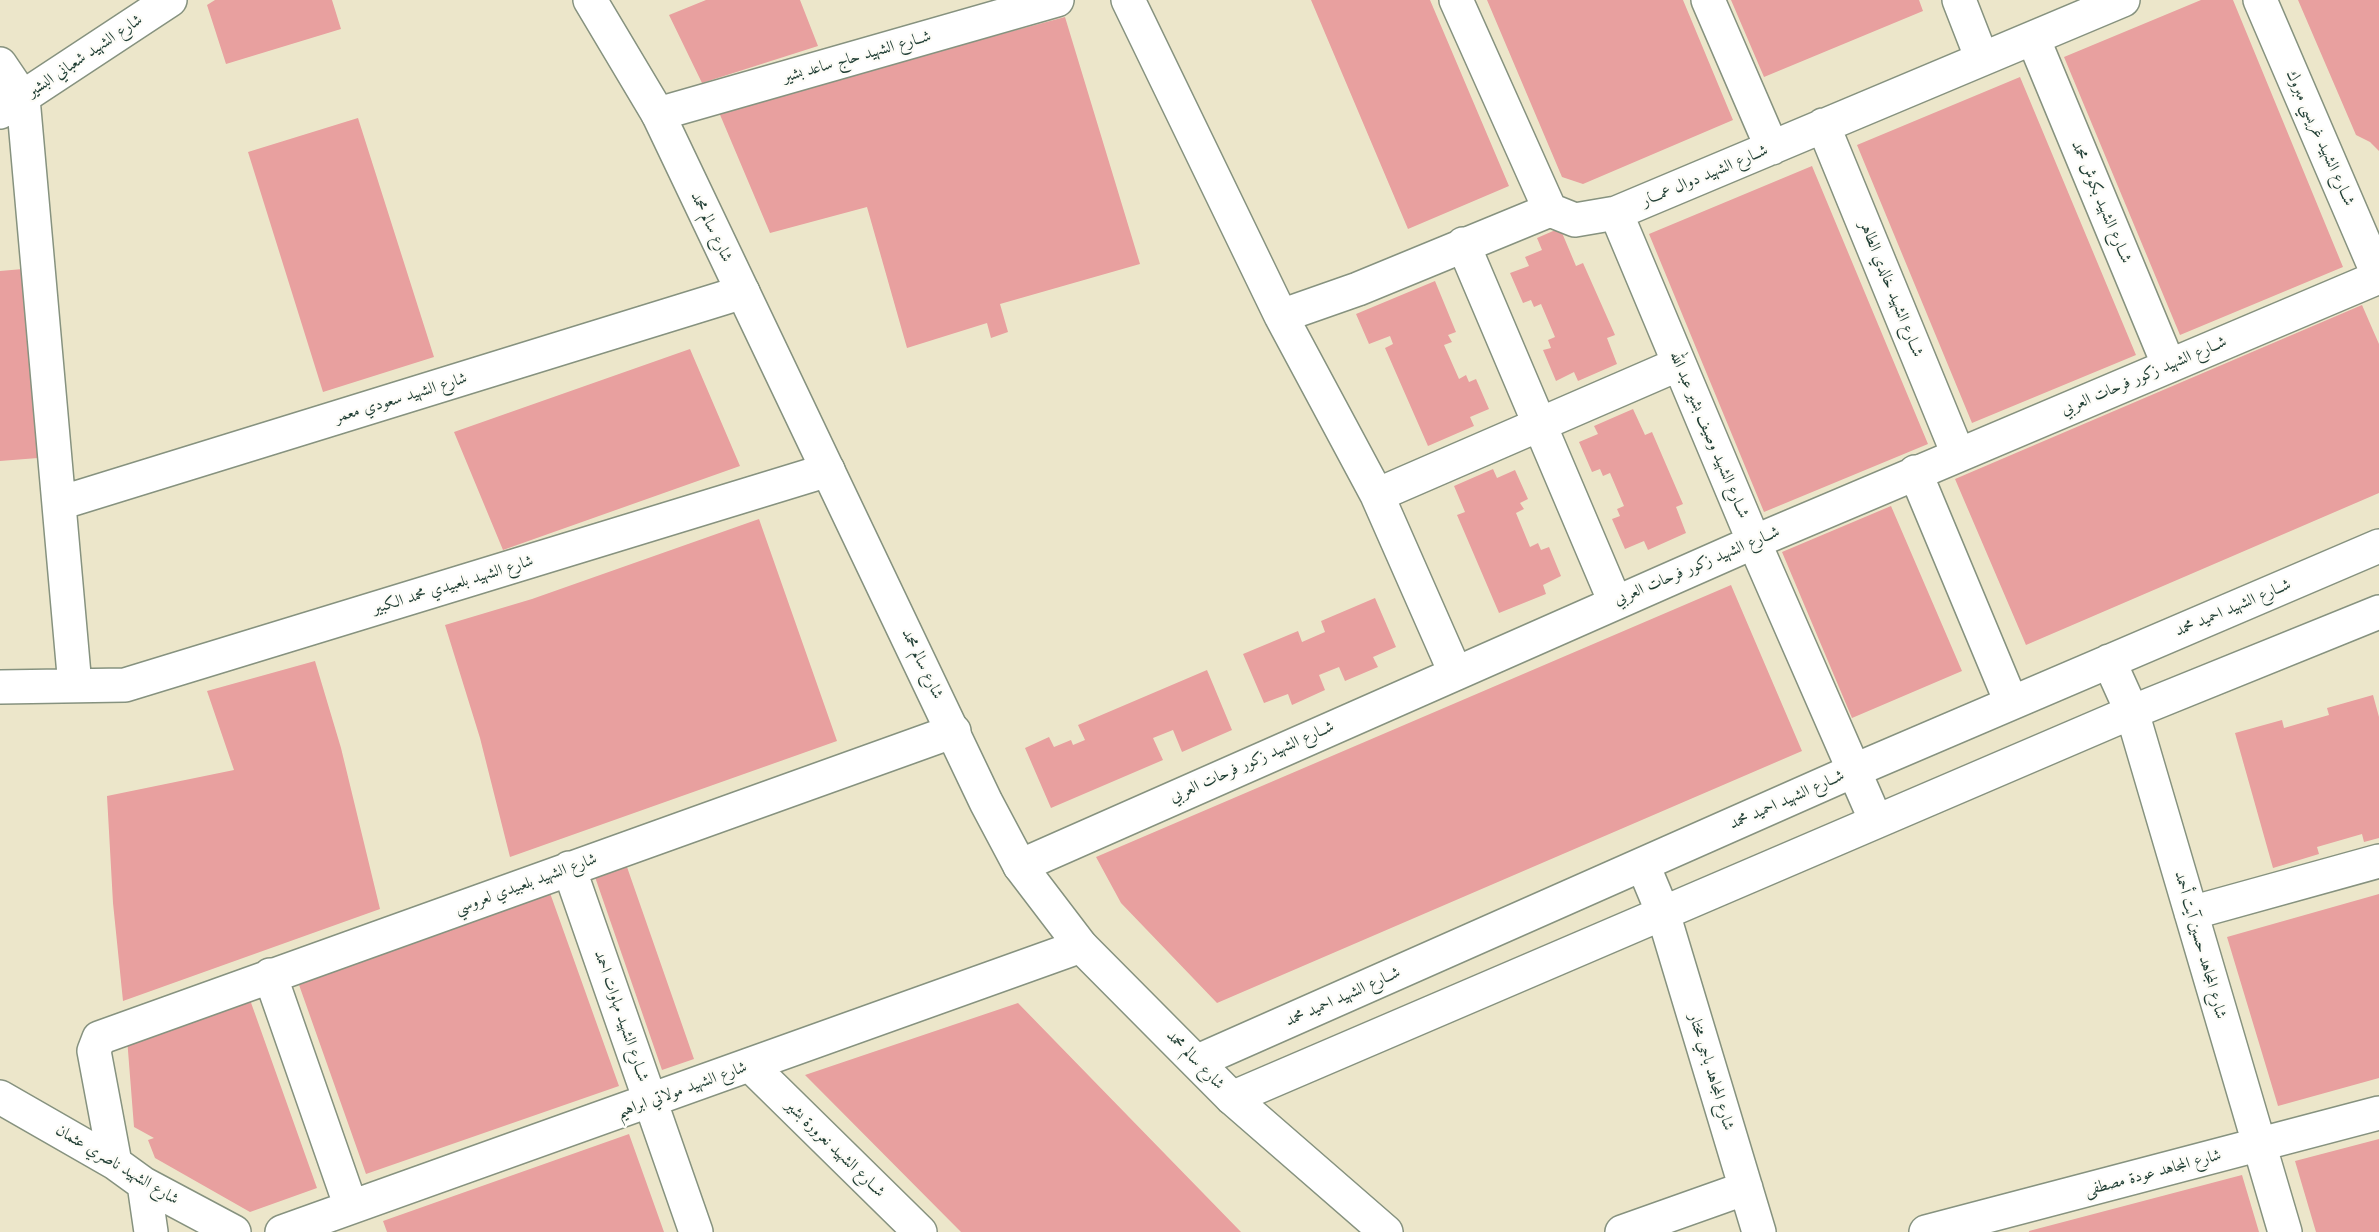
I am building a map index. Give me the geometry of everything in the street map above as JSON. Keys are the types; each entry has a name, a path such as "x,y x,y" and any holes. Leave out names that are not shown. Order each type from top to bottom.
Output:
{"street":[{"name":"شارع الشهيد شعباني البشير","path":"12,105 170,0"},
{"name":"شارع سالم محمد","path":"590,0 658,114 986,802 1020,866 1081,946 1198,1061 1232,1098 1386,1232"},
{"name":"شــارع الشهيد حاج ساعد بشير","path":"658,114 1057,0"},
{"path":"1128,0 1281,316 1377,495 1455,672"},
{"path":"1281,316 1358,289 1550,210 1456,0"},
{"path":"1708,0 1772,148"},
{"path":"1959,0 1982,59"},
{"name":"شــارع الشهيد غريسي مبروك","path":"2260,0 2366,206 2379,277"},
{"name":"شــارع الشهيد دوال عمـــار","path":"1550,210 1575,220 1616,213 2033,38 2109,3"},
{"name":"شــارع الشهيد بكوش محمد","path":"2033,38 2169,366"},
{"path":"0,64 12,105 60,503 75,686"},
{"name":"شــارع الشهيد خالدي الطاهر","path":"1823,125 1958,454"},
{"name":"شــارع الشهيد وصيف بشير عبد الله","path":"1616,213 1754,542 1876,822"},
{"path":"1463,244 1614,602"},
{"name":"شــارع الشهيد زكور فرحات العربي","path":"1020,866 1614,602 1915,472 2379,277"},
{"name":"شارع الشهيد سعودي معمر","path":"60,503 743,292"},
{"path":"1377,495 1679,364"},
{"name":"شارع الشهيد بلعبيدي محمد الكبير","path":"0,687 125,685 828,471"},
{"path":"1915,472 2012,702"},
{"name":"شــارع الشهيد احميد محمد","path":"1198,1061 2012,702 2379,546"},
{"path":"1232,1098 2132,712 2379,612"},
{"name":"شارع المجاهد حسين آيت أحمد","path":"2109,661 2132,712 2285,1232"},
{"name":"شارع الشهيد بلعبيدي لعروسي","path":"115,1163 94,1051 99,1038 954,731"},
{"path":"2191,913 2379,861"},
{"name":"شارع المجاهد باجي مختار","path":"1643,865 1664,912 1759,1232"},
{"name":"شــارع الشهيد مهاوات احمد","path":"569,868 696,1232"},
{"name":"شارع الشهيد مولاتي ابراهيم","path":"282,1232 1081,946"},
{"path":"270,975 351,1207"},
{"name":"شــارع الشهيد نعرورة بشير","path":"750,1065 920,1232"},
{"name":"شارع الشهيد ناصري عثمان","path":"0,1097 115,1163 144,1185 234,1232"},
{"name":"شارع المجاهد عودة مصطفى","path":"1926,1232 2379,1113"},
{"path":"144,1185 151,1232"},
{"path":"1622,1232 1746,1188"}],"building":[{"path":"215,0 332,0 341,29 226,64 207,5"},
{"path":"706,0 800,0 818,46 702,83 669,15"},
{"path":"1311,0 1430,0 1509,186 1408,229"},
{"path":"1487,0 1683,0 1733,120 1583,184 1562,177"},
{"path":"1731,0 1919,0 1923,11 1764,77"},
{"path":"2201,0 2233,0 2343,267 2180,335 2064,57"},
{"path":"2298,0 2379,0 2379,151 2370,142 2356,135"},
{"path":"1065,17 1140,264 1000,304 1008,332 991,338 987,323 907,348 867,207 770,233 718,110"},
{"path":"2020,77 2136,355 1972,423 1857,145"},
{"path":"358,118 434,357 323,392 248,152"},
{"path":"1812,166 1928,444 1764,512 1649,234"},
{"path":"1560,228 1576,266 1583,263 1615,335 1607,338 1617,364 1578,381 1574,372 1556,381 1543,350 1551,348 1548,340 1555,337 1541,304 1534,307 1531,300 1523,303 1510,273 1529,266 1525,257 1542,250 1537,238"},
{"path":"23,269 38,458 0,461 0,271"},
{"path":"1435,281 1456,332 1448,335 1452,342 1444,345 1459,379 1466,375 1469,382 1476,379 1489,409 1470,417 1474,426 1428,446 1385,348 1393,344 1390,336 1369,344 1356,314"},
{"path":"2362,305 2379,344 2379,493 2026,645 1955,479"},
{"path":"690,349 740,466 503,550 454,432"},
{"path":"1633,409 1645,435 1652,432 1683,504 1676,507 1686,533 1648,550 1644,541 1625,549 1612,519 1620,516 1617,509 1624,506 1610,473 1603,476 1600,469 1592,472 1579,442 1598,434 1594,426"},
{"path":"1493,469 1497,478 1515,470 1528,499 1520,503 1524,509 1516,513 1530,547 1538,543 1541,550 1549,547 1561,576 1543,585 1546,594 1499,613 1457,515 1465,512 1454,486"},
{"path":"1891,506 1962,671 1852,718 1782,552"},
{"path":"759,519 837,741 510,857 480,738 445,625 532,599"},
{"path":"1731,585 1802,751 1217,1003 1121,903 1096,857"},
{"path":"1375,598 1396,647 1373,657 1378,667 1345,681 1339,667 1319,675 1325,690 1292,705 1288,694 1264,703 1243,654 1298,631 1302,642 1325,632 1321,621"},
{"path":"315,661 341,748 380,909 123,1001 113,903 107,796 234,770 207,691"},
{"path":"1207,670 1232,730 1182,752 1173,730 1153,738 1163,760 1051,808 1025,748 1049,737 1054,747 1071,740 1073,745 1085,740 1078,725"},
{"path":"2373,695 2379,717 2379,838 2364,842 2362,834 2317,847 2319,854 2273,868 2235,733 2282,720 2284,728 2329,715 2327,708"},
{"path":"627,867 694,1059 662,1070 595,877"},
{"path":"550,893 619,1086 366,1174 298,982"},
{"path":"2379,894 2379,1078 2278,1106 2227,937"},
{"path":"249,997 317,1188 250,1212 155,1158 148,1140 154,1138 134,1127 127,1038"},
{"path":"1018,1003 1241,1232 961,1232 805,1075"},
{"path":"629,1134 664,1232 387,1232 383,1221"},
{"path":"2379,1139 2379,1232 2316,1232 2295,1161"},
{"path":"2242,1175 2259,1232 2029,1232 2029,1231"}]}
